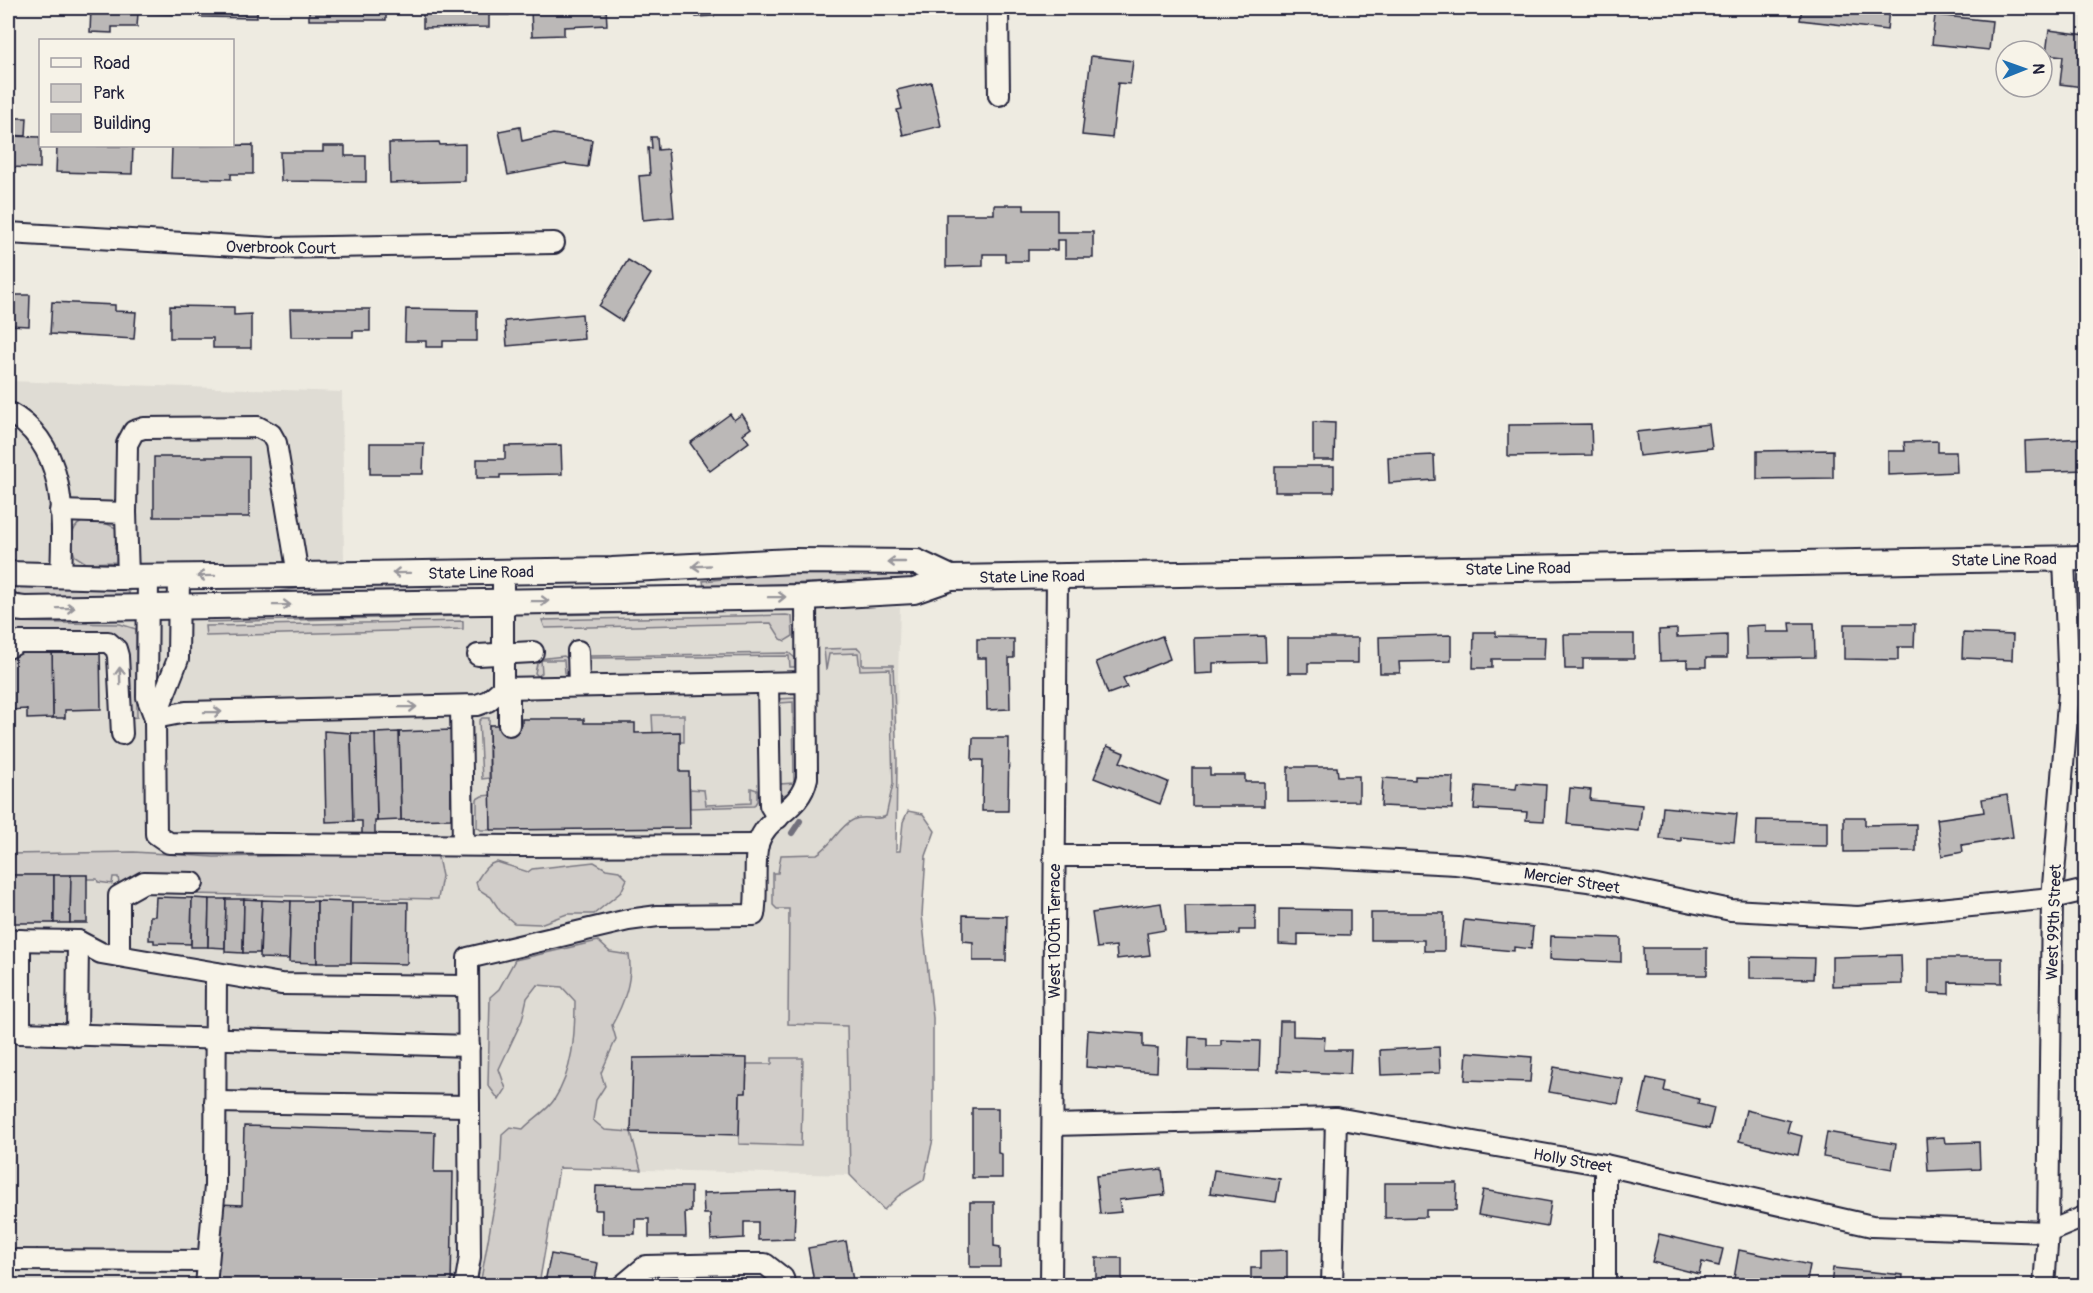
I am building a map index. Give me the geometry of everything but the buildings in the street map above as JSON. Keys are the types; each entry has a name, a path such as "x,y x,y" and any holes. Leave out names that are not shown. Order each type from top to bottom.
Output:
{"main road":[{"name":"State Line Road","path":"8,607 806,597 914,591 951,578 2075,558"},
{"name":"State Line Road","path":"8,574 179,577 612,570 793,561 917,562 951,578"}],"street":[{"path":"998,8 999,95"},
{"name":"Overbrook Court","path":"8,233 271,248 554,243"},
{"path":"8,412 32,430 46,448 54,466 59,488 61,576"},
{"path":"298,575 276,443 266,429 235,427 134,430 127,444 126,513 138,577 148,607 147,697 155,718 156,834 169,843 758,845"},
{"path":"60,511 126,513"},
{"name":"West 99th Street","path":"2044,1286 2048,1232 2052,897 2069,692 2075,558"},
{"path":"503,571 503,653 509,725"},
{"name":"West 100th Terrace","path":"1051,1286 1057,576"},
{"path":"155,718 178,659 179,577"},
{"path":"465,1286 470,1257 468,958 628,920 658,916 754,915 758,845 768,826 799,800 807,778 806,597"},
{"path":"8,648 19,642 108,642 116,650 118,656 122,734"},
{"path":"578,651 579,686"},
{"path":"478,654 533,652"},
{"path":"768,682 770,805 778,818"},
{"path":"155,718 186,712 461,706 488,701 506,688 806,682"},
{"path":"461,706 463,844"},
{"name":"Mercier Street","path":"1054,856 1301,856 1456,864 1596,882 1731,910 1858,917 2052,897 2085,890"},
{"path":"119,956 119,896 144,882 193,883"},
{"path":"468,986 281,984 101,953 78,941 14,940 14,1030 77,1036 215,1041 469,1046"},
{"path":"77,1036 78,941"},
{"path":"206,1286 215,1186 216,973"},
{"path":"215,1102 469,1106"},
{"path":"1332,1286 1336,1118"},
{"name":"Holly Street","path":"1053,1125 1336,1118 1605,1165 1872,1226 2048,1232 2085,1216"},
{"path":"1605,1165 1605,1286"},
{"path":"8,1260 207,1261"},
{"path":"622,1286 646,1266 736,1263 765,1264 783,1278 785,1286"}],"shaded area":[{"path":"8,381 342,392 344,560 67,564 8,559"},
{"path":"900,607 893,853 855,931 850,1175 517,1167 494,1285 8,1285 8,619 210,621"}],"green space":[{"path":"82,522 105,523 116,528 118,545 115,545 115,549 118,550 116,562 86,563 75,556 72,547 73,532"},
{"path":"780,573 912,573 911,579 704,587 703,581"},
{"path":"8,583 114,589 129,592 129,598 23,596 8,591"},
{"path":"432,583 431,588 403,592 263,595 263,593 328,585"},
{"path":"779,607 779,610 548,615 550,612"},
{"path":"463,613 463,616 207,622 207,618"},
{"path":"792,616 793,636 785,641 781,639 771,623 545,628 542,620"},
{"path":"463,621 463,629 206,636 205,626"},
{"path":"8,622 120,624 136,629 137,717 129,718 122,649 8,642"},
{"path":"858,648 862,652 862,665 893,665 897,760 896,851 900,851 903,822 908,811 923,814 935,831 926,856 922,915 933,1018 933,1139 924,1180 898,1196 884,1210 850,1175 847,1026 788,1024 789,909 777,909 773,905 773,873 778,873 781,855 817,854 853,820 886,816 893,784 890,669 860,670 858,653 829,654 826,670 824,649"},
{"path":"789,653 795,658 795,667 790,667 789,656 590,658 588,674 585,661 590,656"},
{"path":"564,656 571,661 570,674 565,673 564,660 541,660 542,673 538,676 535,673 538,659"},
{"path":"796,698 797,782 790,793 783,795 779,791 780,784 794,783 793,702 780,703 777,699"},
{"path":"652,715 684,715 684,742 680,742 680,733 653,733"},
{"path":"482,718 489,718 489,778 482,779 479,721"},
{"path":"751,788 757,790 757,801 754,806 690,808 690,789 704,790 706,805 751,803"},
{"path":"491,795 491,830 481,830 477,827 477,799"},
{"path":"134,852 214,857 437,853 442,876 438,899 193,894 193,873 138,873 131,883 119,884 118,877 113,877 112,884 98,882 97,879 87,879 87,875 8,875 8,854"},
{"path":"497,862 528,872 532,869 594,862 606,869 619,871 627,879 621,892 594,914 567,914 540,924 514,923 500,911 491,897 478,889 476,882 487,867"},
{"path":"598,941 610,952 629,955 630,973 624,1000 612,1025 616,1039 601,1073 605,1086 596,1100 593,1120 605,1130 631,1132 641,1170 559,1168 539,1285 480,1285 500,1173 502,1134 510,1127 523,1129 554,1100 569,1065 575,1014 575,1001 562,987 537,985 527,998 522,1020 499,1069 506,1089 499,1100 488,1085 490,997 499,989 515,960"},
{"path":"772,1058 803,1058 801,1146 739,1144 740,1093 746,1092 747,1064 772,1064"}],"waterway":[{"path":"792,833 800,821"}]}
